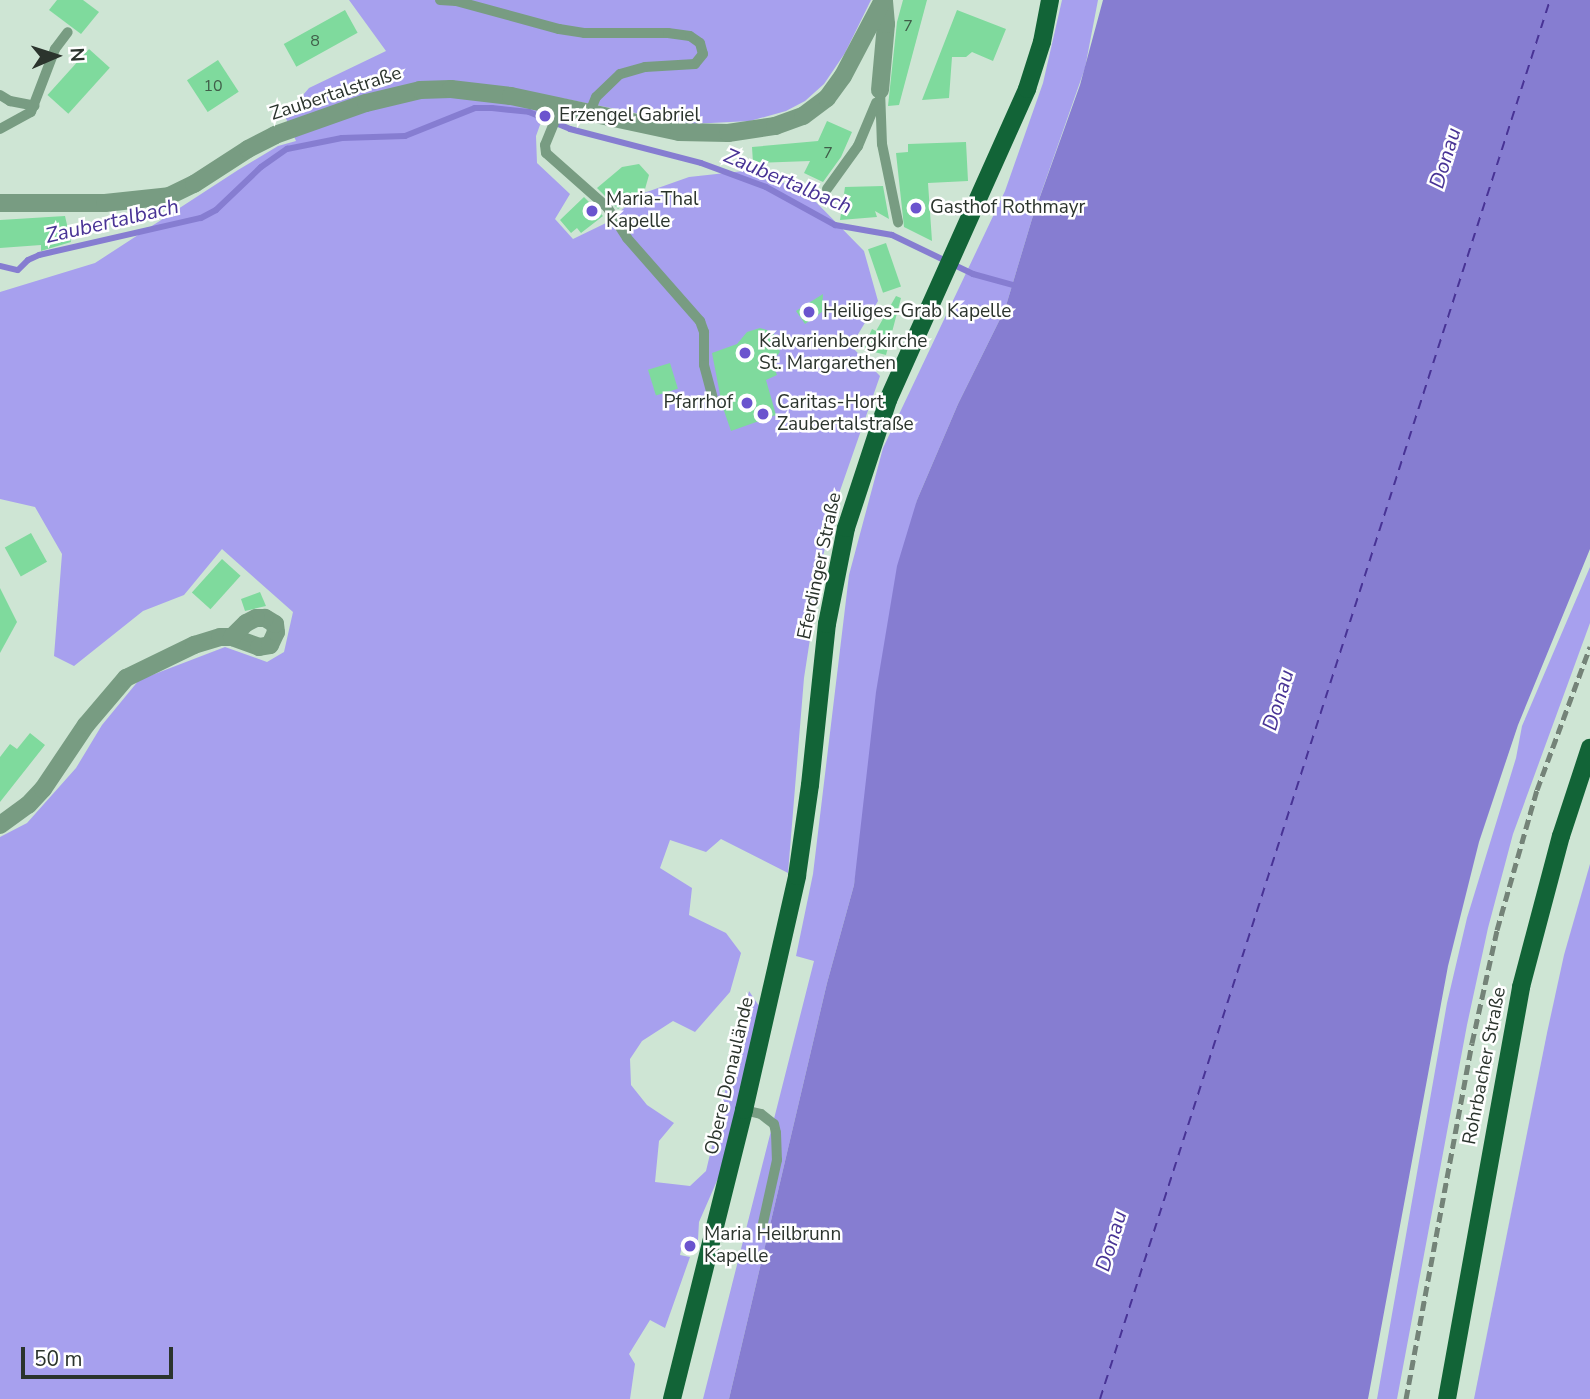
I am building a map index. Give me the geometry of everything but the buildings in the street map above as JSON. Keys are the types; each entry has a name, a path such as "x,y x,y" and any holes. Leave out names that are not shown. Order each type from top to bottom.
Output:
{"main road":[{"name":"Eferdinger Straße","path":"813,758 827,624 853,500 888,400 1027,89 1042,42 1050,0"},
{"name":"Rohrbacher Straße","path":"1447,1399 1521,987 1550,874 1590,748"},
{"name":"Obere Donaulände","path":"672,1399 744,1110 797,876 813,758"}],"street":[{"name":"Zaubertalstraße","path":"0,203 105,203 169,196 194,184 268,138 406,92 434,89 473,91 559,111 590,112 651,128 690,133 748,131 797,119 816,108 835,88 883,0"},
{"path":"880,90 886,24 883,0"},
{"path":"0,825 28,805 43,789 86,725 126,678 194,645 232,636"}],"lane":[{"path":"440,0 456,1 559,29 584,33 668,33 690,36 701,43 703,54 695,64 645,67 620,74 596,97 590,112"},
{"path":"0,130 23,118 35,106 55,49 68,32"},
{"path":"827,189 858,146 880,90"},
{"path":"880,90 882,144 898,222"},
{"path":"0,95 10,101 35,106"},
{"path":"559,111 548,139 547,154 607,207 627,238 700,321 704,332 704,365 714,403"},
{"path":"744,1110 761,1114 774,1124 776,1133 777,1160 763,1223"}],"shaded area":[{"path":"349,0 871,0 845,53 824,84 805,101 786,111 750,121 691,124 561,98 545,111 536,136 537,163 570,194 555,219 573,239 606,223 641,194 689,177 744,171 773,177 813,199 864,251 878,301 851,346 880,376 834,508 822,561 804,678 788,873 721,839 706,852 670,840 660,868 692,888 689,915 726,933 741,953 730,992 695,1032 673,1021 642,1041 630,1059 631,1085 647,1105 674,1123 659,1141 655,1182 690,1186 706,1171 749,991 759,1006 723,1167 699,1222 698,1240 684,1238 680,1255 690,1257 665,1328 650,1320 629,1354 635,1364 630,1399 0,1399 0,837 27,823 76,768 102,725 139,680 225,647 267,662 284,652 293,612 222,549 184,595 143,611 74,666 54,656 62,554 35,507 0,499 0,292 95,263 238,170 278,146 296,141 285,116 309,88 386,51"},
{"path":"1062,0 1098,0 1085,68 1032,219 1005,309 958,404 917,500 854,885 827,983 729,1399 703,1399 814,961 796,956 813,874 849,575 883,448 1005,191 1043,83"},
{"path":"1590,567 1590,623 1513,834 1488,928 1467,1025 1397,1399 1377,1399 1447,1003 1467,918 1516,758 1522,726"},
{"path":"1590,864 1590,1399 1474,1399 1547,1033 1564,955"}],"water":[{"name":"Donau","path":"1103,0 1590,0 1590,549 1518,725 1479,842 1448,966 1368,1399 729,1399 827,983 854,885 876,692 897,566 917,500 958,404 1005,309 1032,219 1080,85"}],"waterway":[{"name":"Zaubertalbach","path":"0,266 18,270 28,260 39,255 201,218 216,210 261,167 287,149 342,138 405,136 475,108 492,108 529,112 570,129 701,163 766,187 835,225 892,235 973,274 1013,285"}],"ferry route":[{"path":"1100,1399 1550,0"}],"railway":[{"path":"1406,1399 1472,1043 1497,930 1537,790 1590,647"}],"place":[{"name":"Erzengel Gabriel","path":"545,116"},
{"name":"Gasthof Rothmayr","path":"916,208"},
{"name":"Maria-Thal Kapelle","path":"592,211"},
{"name":"Heiliges-Grab Kapelle","path":"809,312"},
{"name":"Kalvarienbergkirche St. Margarethen","path":"745,353"},
{"name":"Pfarrhof","path":"747,403"},
{"name":"Caritas-Hort Zaubertalstraße","path":"763,414"},
{"name":"Maria Heilbrunn Kapelle","path":"690,1246"}]}
